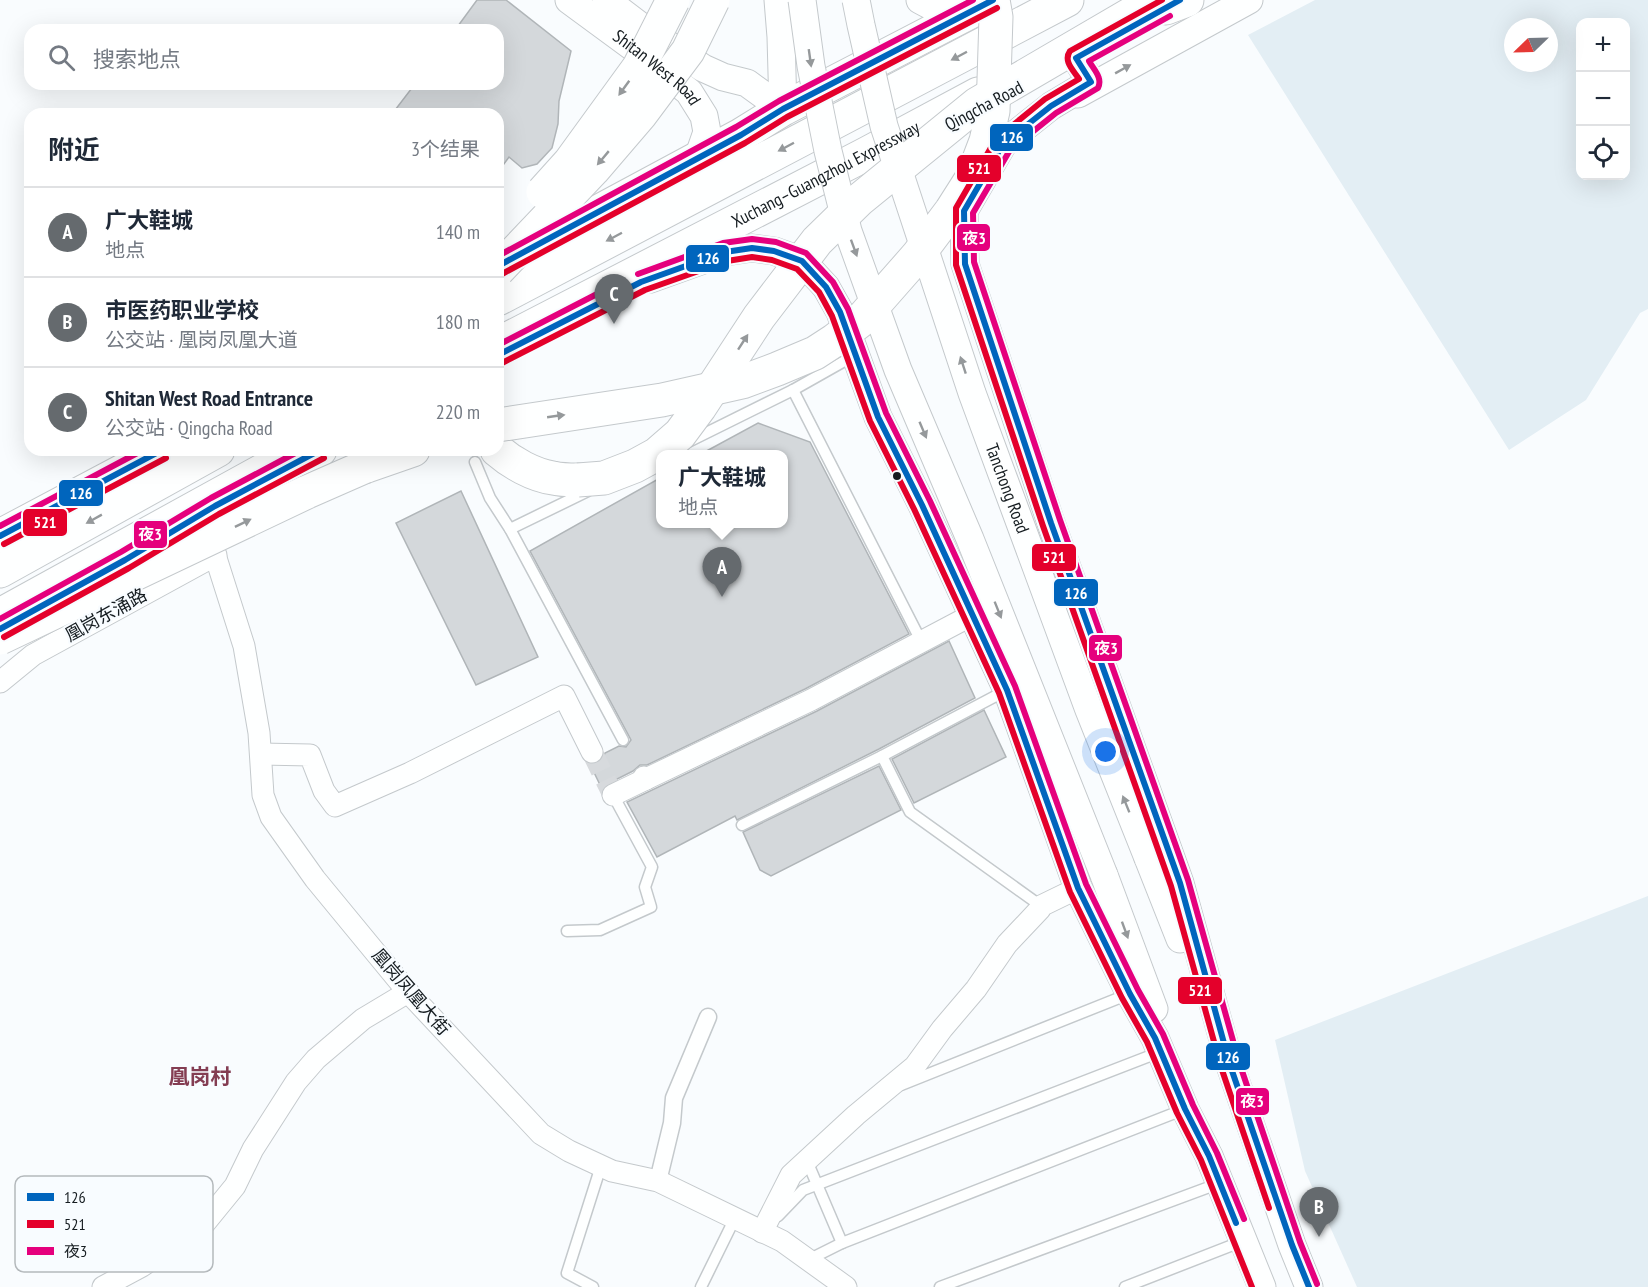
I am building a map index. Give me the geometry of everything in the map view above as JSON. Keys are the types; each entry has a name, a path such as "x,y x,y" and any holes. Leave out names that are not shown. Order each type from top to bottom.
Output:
{"main road":[{"path":"504,233 570,162 639,67 673,0"},
{"path":"504,262 593,170 641,114 688,51 713,0"},
{"path":"504,296 1067,0"},
{"path":"504,265 741,135 783,109 989,2 996,17 993,111 986,141 972,178 918,255 860,321 815,353 742,382 662,400 504,424"},
{"path":"662,450 680,434 759,317 817,242 859,200 977,104 1168,2"},
{"name":"Qingcha Road","path":"504,352 911,145 1076,57 1168,2"},
{"name":"Xuchang–Guangzhou Expressway","path":"504,342 751,212 1168,2"},
{"path":"486,456 510,461 552,478 578,480 604,478 635,466 656,455"},
{"path":"0,536 151,456"},
{"path":"152,487 197,456"},
{"path":"0,571 207,456"},
{"path":"0,615 289,456"},
{"path":"0,629 309,456"},
{"path":"0,638 306,492 396,456"}],"street":[{"name":"Shitan West Road","path":"568,0 637,50 688,92 704,116 707,132 698,158"},
{"name":"Shitan West Road","path":"606,0 695,63 723,77 747,83 783,109"},
{"path":"778,0 783,109"},
{"path":"802,0 811,66 828,151 848,231 898,370 970,539 1104,876 1209,1156 1262,1287"},
{"path":"846,0 863,68"},
{"name":"Tanchong Road","path":"856,0 884,126 972,393 1089,710 1230,1065"},
{"path":"920,0 935,8 989,2"},
{"path":"911,145 1043,113 1249,0"},
{"path":"1076,57 1091,82 1043,113 1003,144 964,211 964,264 1051,523 1180,883 1230,1065 1292,1245 1309,1287"},
{"path":"641,282 725,252 752,248 774,251 802,261 826,287 840,312 878,417 922,505 1007,690 1078,888 1130,994 1155,1038 1185,1109 1209,1156"},
{"name":"凰岗凤凰大街","path":"202,514 244,646 259,733 263,795 271,817 315,879 408,992 542,1134 569,1151 612,1171 658,1180 782,1241 846,1287"},
{"name":"凰岗东涌路","path":"0,682 33,655 216,555"},
{"path":"613,795 811,700 972,615"},
{"path":"261,753 310,756 324,791 335,806 410,773 564,696 592,752"},
{"path":"762,1232 791,1175 856,1115 915,1066 942,1029 976,989 1007,944 1041,906 1078,888"},
{"path":"213,1213 235,1186 259,1141 296,1082 316,1059 363,1019 408,992"},
{"path":"658,1180 672,1123 674,1098 708,1017"},
{"path":"104,1287 130,1272"}],"lane":[{"path":"671,450 794,390 855,355"},
{"path":"794,390 921,641"},
{"path":"486,456 490,498 510,529 622,740"},
{"path":"510,529 656,457"},
{"path":"742,825 882,756 1007,690"},
{"path":"882,756 910,812 1041,906"},
{"path":"567,931 600,930 651,906 645,887 652,867 613,795"},
{"path":"884,1092 1130,994"},
{"path":"762,1232 803,1190 1160,1052"},
{"path":"807,1260 842,1243 1185,1109"},
{"path":"807,1161 842,1243"},
{"path":"593,1287 567,1273 601,1166"},
{"path":"940,1287 1220,1183"},
{"path":"701,1287 735,1218"},
{"path":"1125,1287 1244,1241"}],"shaded area":[{"path":"1315,0 1648,0 1648,309 1640,313 1586,400 1509,450 1248,35"},
{"path":"1648,896 1648,1287 1357,1287 1305,1171 1275,1040"}],"building":[{"path":"477,0 506,0 571,51 559,101 558,124 552,148 537,164 522,168 509,157 504,164 504,108 397,108 410,90 504,90 504,24 459,24"},
{"path":"758,423 810,442 909,634 805,689 647,765 640,765 602,789 590,764 598,763 605,753 619,746 626,747 631,740 530,551 656,480 656,528 788,528 788,450 708,450"},
{"path":"461,491 538,657 476,685 396,523"},
{"path":"949,641 975,698 737,820 735,816 657,857 627,802 817,711"},
{"path":"984,710 1006,757 914,803 892,759"},
{"path":"879,766 901,810 771,876 760,870 743,832"}],"tunnel":[{"path":"592,752 613,795"}],"transit line":[{"name":"夜3","path":"504,253 736,127 779,101 973,0"},
{"name":"126","path":"504,263 741,135 783,109 993,0"},
{"name":"521","path":"1162,0 1070,51 1068,62 1079,79 1045,99 996,139 956,208 956,265 1043,526 1171,886 1221,1067 1269,1208"},
{"name":"126","path":"1180,0 1076,58 1091,82 1051,106 1003,144 964,211 965,264 1051,523 1180,883 1230,1065 1292,1245 1309,1287"},
{"name":"521","path":"504,273 745,143 787,117 997,8"},
{"name":"夜3","path":"1170,16 1089,61 1099,77 1098,88 1056,113 1010,150 973,213 974,262 1060,520 1188,880 1239,1062 1300,1242 1317,1284"},
{"name":"夜3","path":"638,274 723,243 752,239 776,242 806,253 833,282 848,309 886,413 930,501 1015,686 1086,884 1138,990 1163,1034 1244,1219"},
{"name":"126","path":"504,352 641,282 725,252 752,248 774,251 802,261 826,287 840,312 878,417 922,505 1007,690 1078,888 1130,994 1155,1038 1185,1109 1209,1156 1236,1223"},
{"name":"521","path":"504,362 645,290 727,261 752,257 772,260 797,269 819,292 832,316 870,421 914,509 999,693 1070,892 1122,998 1147,1042 1177,1113 1201,1160 1252,1287"},
{"name":"夜3","path":"504,342 597,294"},
{"name":"夜3","path":"0,526 132,456"},
{"name":"126","path":"0,536 151,456"},
{"name":"夜3","path":"0,619 121,552 211,498 290,456"},
{"name":"126","path":"0,629 125,560 215,506 309,456"},
{"name":"521","path":"4,544 166,458"},
{"name":"521","path":"4,637 129,568 219,514 324,458"}],"place":[{"name":"Shitan West Road Entrance","path":"614,324"},
{"name":"广大鞋城","path":"722,597"},
{"name":"市医药职业学校","path":"1319,1237"}],"district":[{"name":"凰岗村","path":"200,1077"}]}
